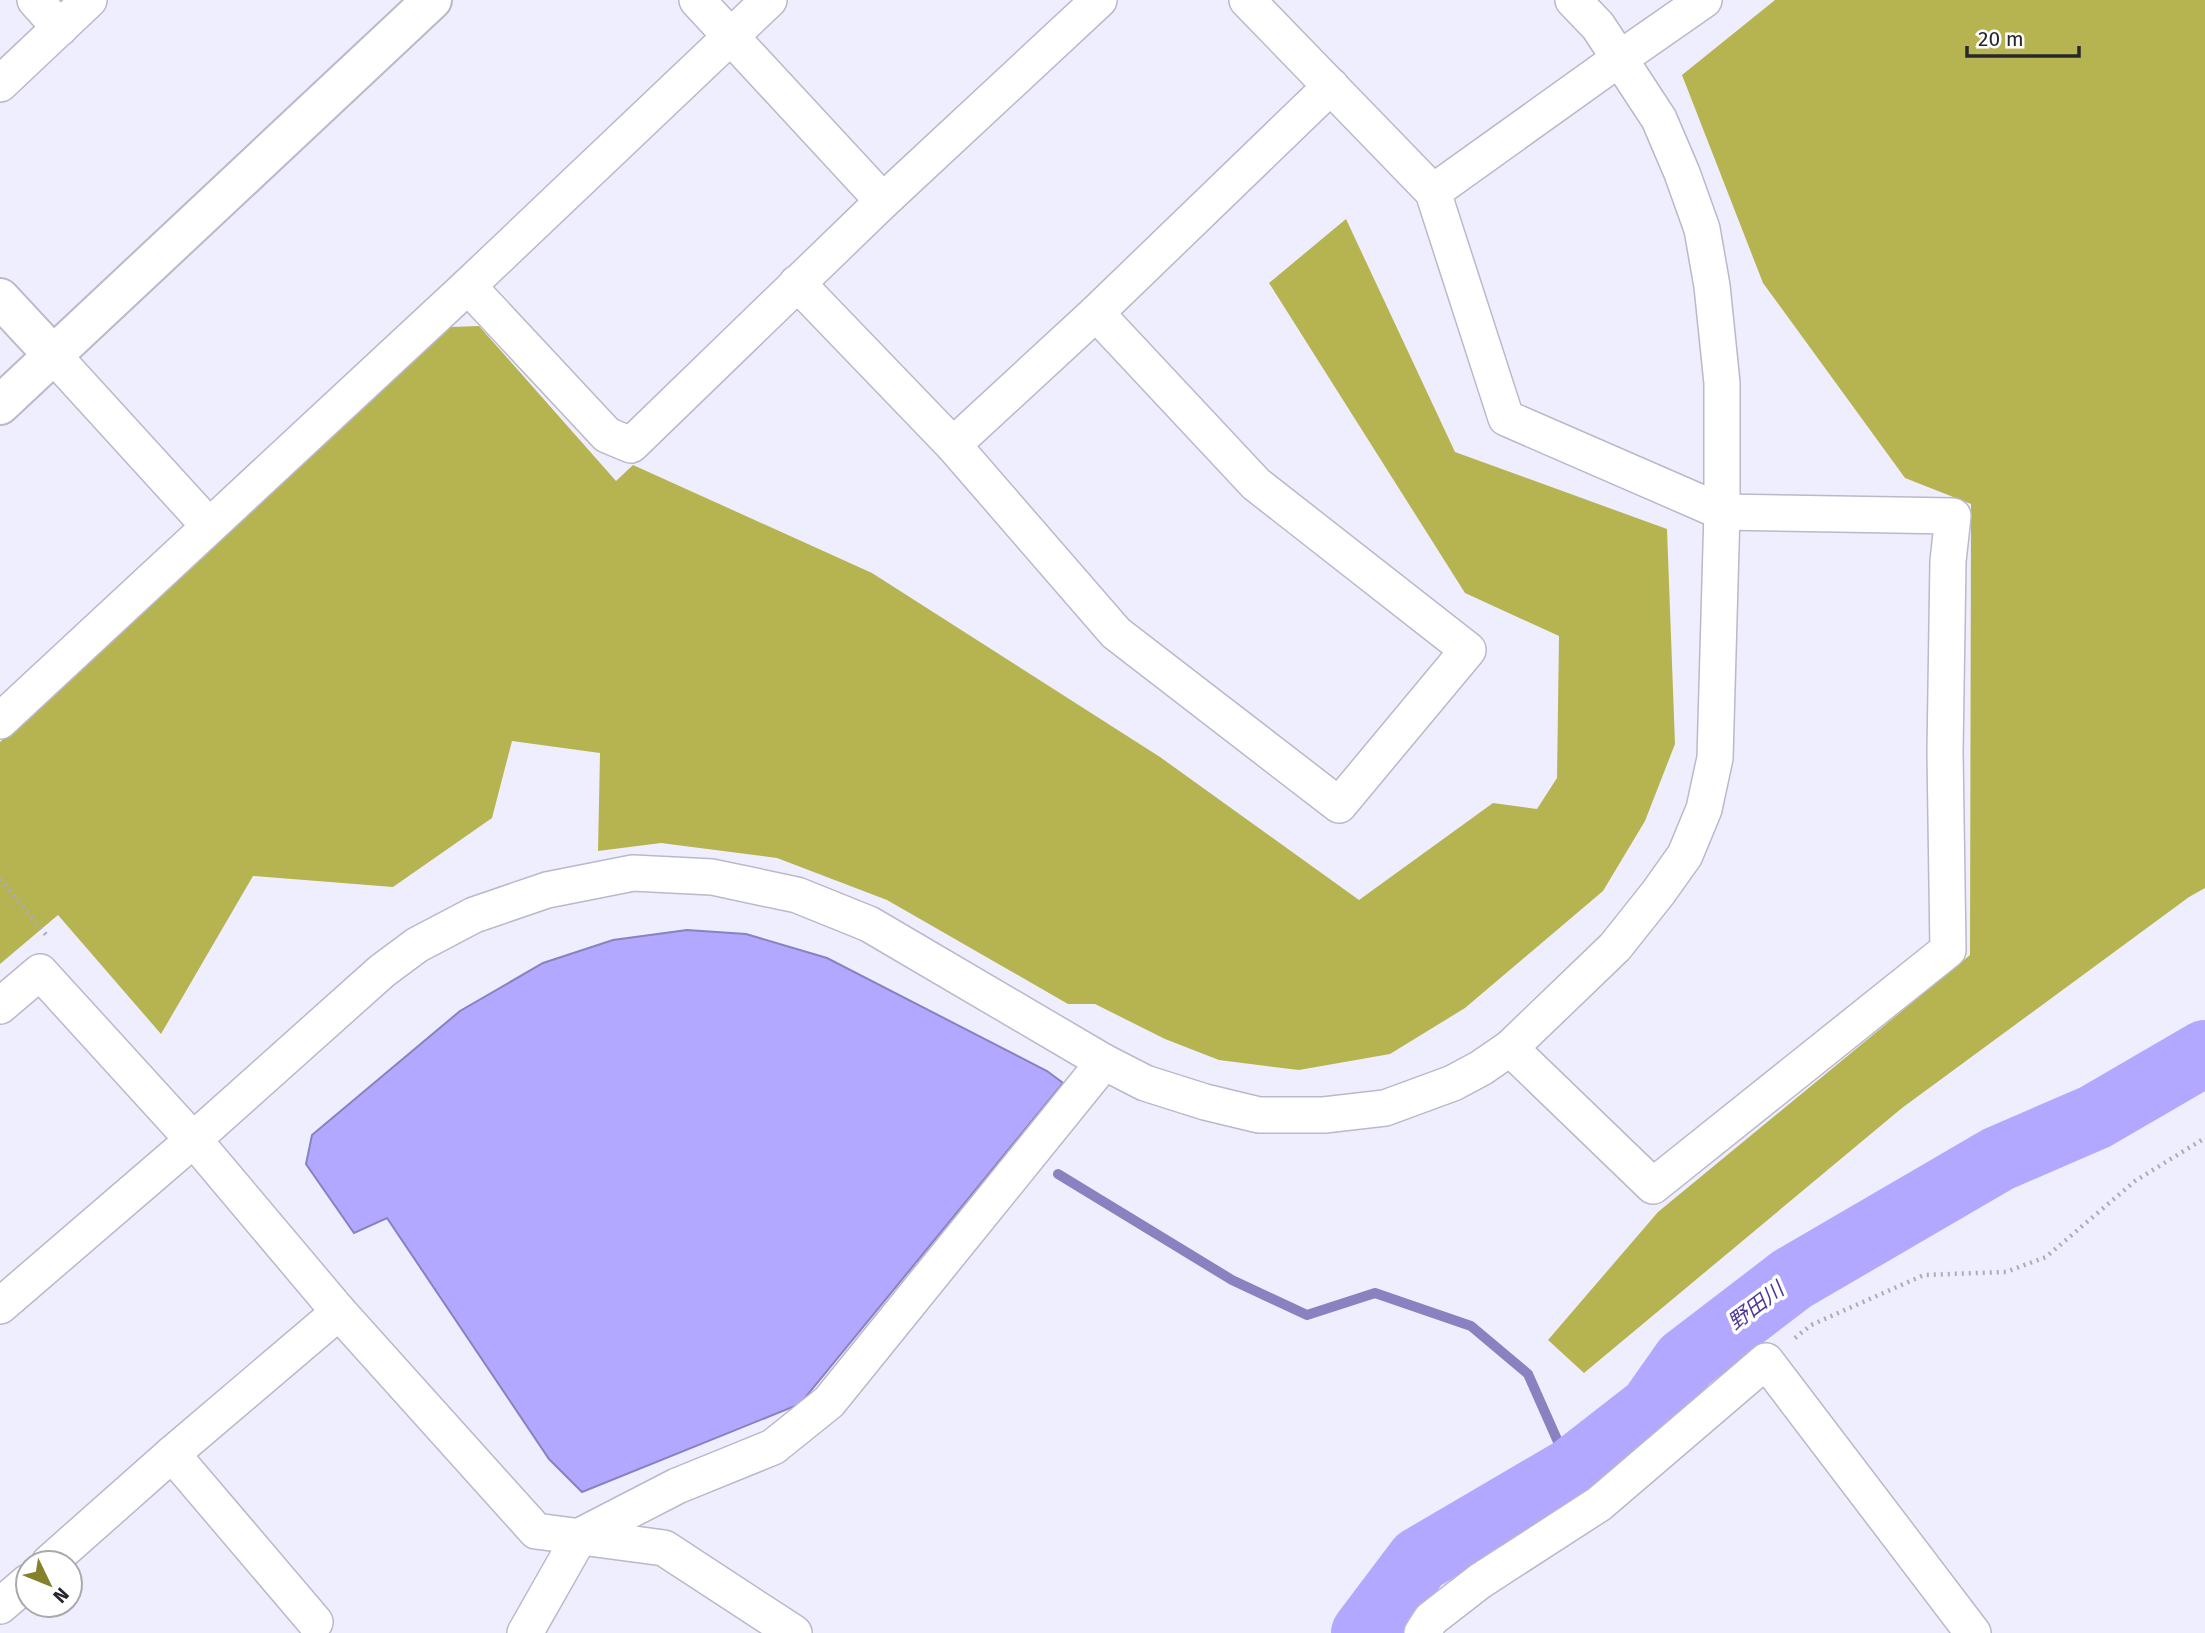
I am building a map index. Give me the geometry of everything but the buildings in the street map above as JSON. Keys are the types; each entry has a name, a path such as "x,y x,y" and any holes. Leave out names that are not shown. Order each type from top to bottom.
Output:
{"street":[{"path":"35,0 60,27"},
{"path":"0,84 89,0"},
{"path":"0,405 432,0"},
{"path":"697,0 883,201"},
{"path":"0,721 468,286 769,0"},
{"path":"468,286 607,435 631,445 883,201 1099,0"},
{"path":"1247,0 1433,192 1506,418 1722,512 1953,516 1948,561 1945,739 1948,950 1653,1186 1510,1048"},
{"path":"0,1306 193,1140 382,971 416,945 474,915 547,890 633,873 712,877 797,895 869,924 1104,1062 1145,1083 1259,1115 1324,1115 1385,1108 1453,1083 1510,1048 1615,947 1658,894 1685,855 1704,809 1716,758 1722,383 1719,337 1702,229 1659,119 1598,26 1573,0"},
{"path":"1433,192 1704,0"},
{"path":"953,445 1096,313 1331,86"},
{"path":"797,283 953,445 1116,633 1339,805 1468,650 1256,484 1096,313"},
{"path":"0,298 209,526"},
{"path":"0,1006 40,972 193,1140 340,1312 536,1531 664,1548 794,1633"},
{"path":"525,1633 580,1536 677,1486 774,1447 829,1402 1104,1062"},
{"path":"65,1549 340,1312"},
{"path":"1422,1633 1431,1619 1480,1581 1599,1504 1766,1361 1973,1633"},
{"path":"172,1454 314,1629"},
{"path":"0,1606 14,1594"}],"path":[{"path":"0,879 52,942"},
{"path":"1764,1362 1811,1325 1924,1275 2006,1272 2046,1257 2135,1181 2205,1138"}],"shaded area":[{"path":"1775,0 2205,0 2205,888 2189,897 1902,1108 1584,1373 1548,1340 1658,1212 1970,955 1971,504 1905,478 1763,283 1682,75"},
{"path":"1346,219 1455,452 1667,529 1675,744 1645,821 1603,891 1465,1008 1390,1054 1299,1070 1219,1060 1165,1039 1095,1004 1068,1004 887,900 777,858 661,843 598,851 600,753 512,741 492,818 393,887 253,876 161,1034 58,915 0,964 0,742 451,327 479,326 616,481 633,465 872,573 1160,757 1359,900 1493,803 1537,809 1557,778 1559,636 1465,593 1269,283"},
{"path":"687,930 746,934 827,958 1047,1071 1063,1083 800,1404 582,1492 549,1459 387,1218 354,1233 306,1164 312,1135 460,1011 543,963 613,940"}],"waterway":[{"name":"野田川","path":"1364,1633 1419,1560 1571,1471 1652,1408 1685,1361 1792,1279 1998,1159 2095,1117 2205,1053"},
{"path":"1058,1174 1232,1280 1307,1315 1375,1293 1471,1326 1528,1374 1571,1471"}]}
